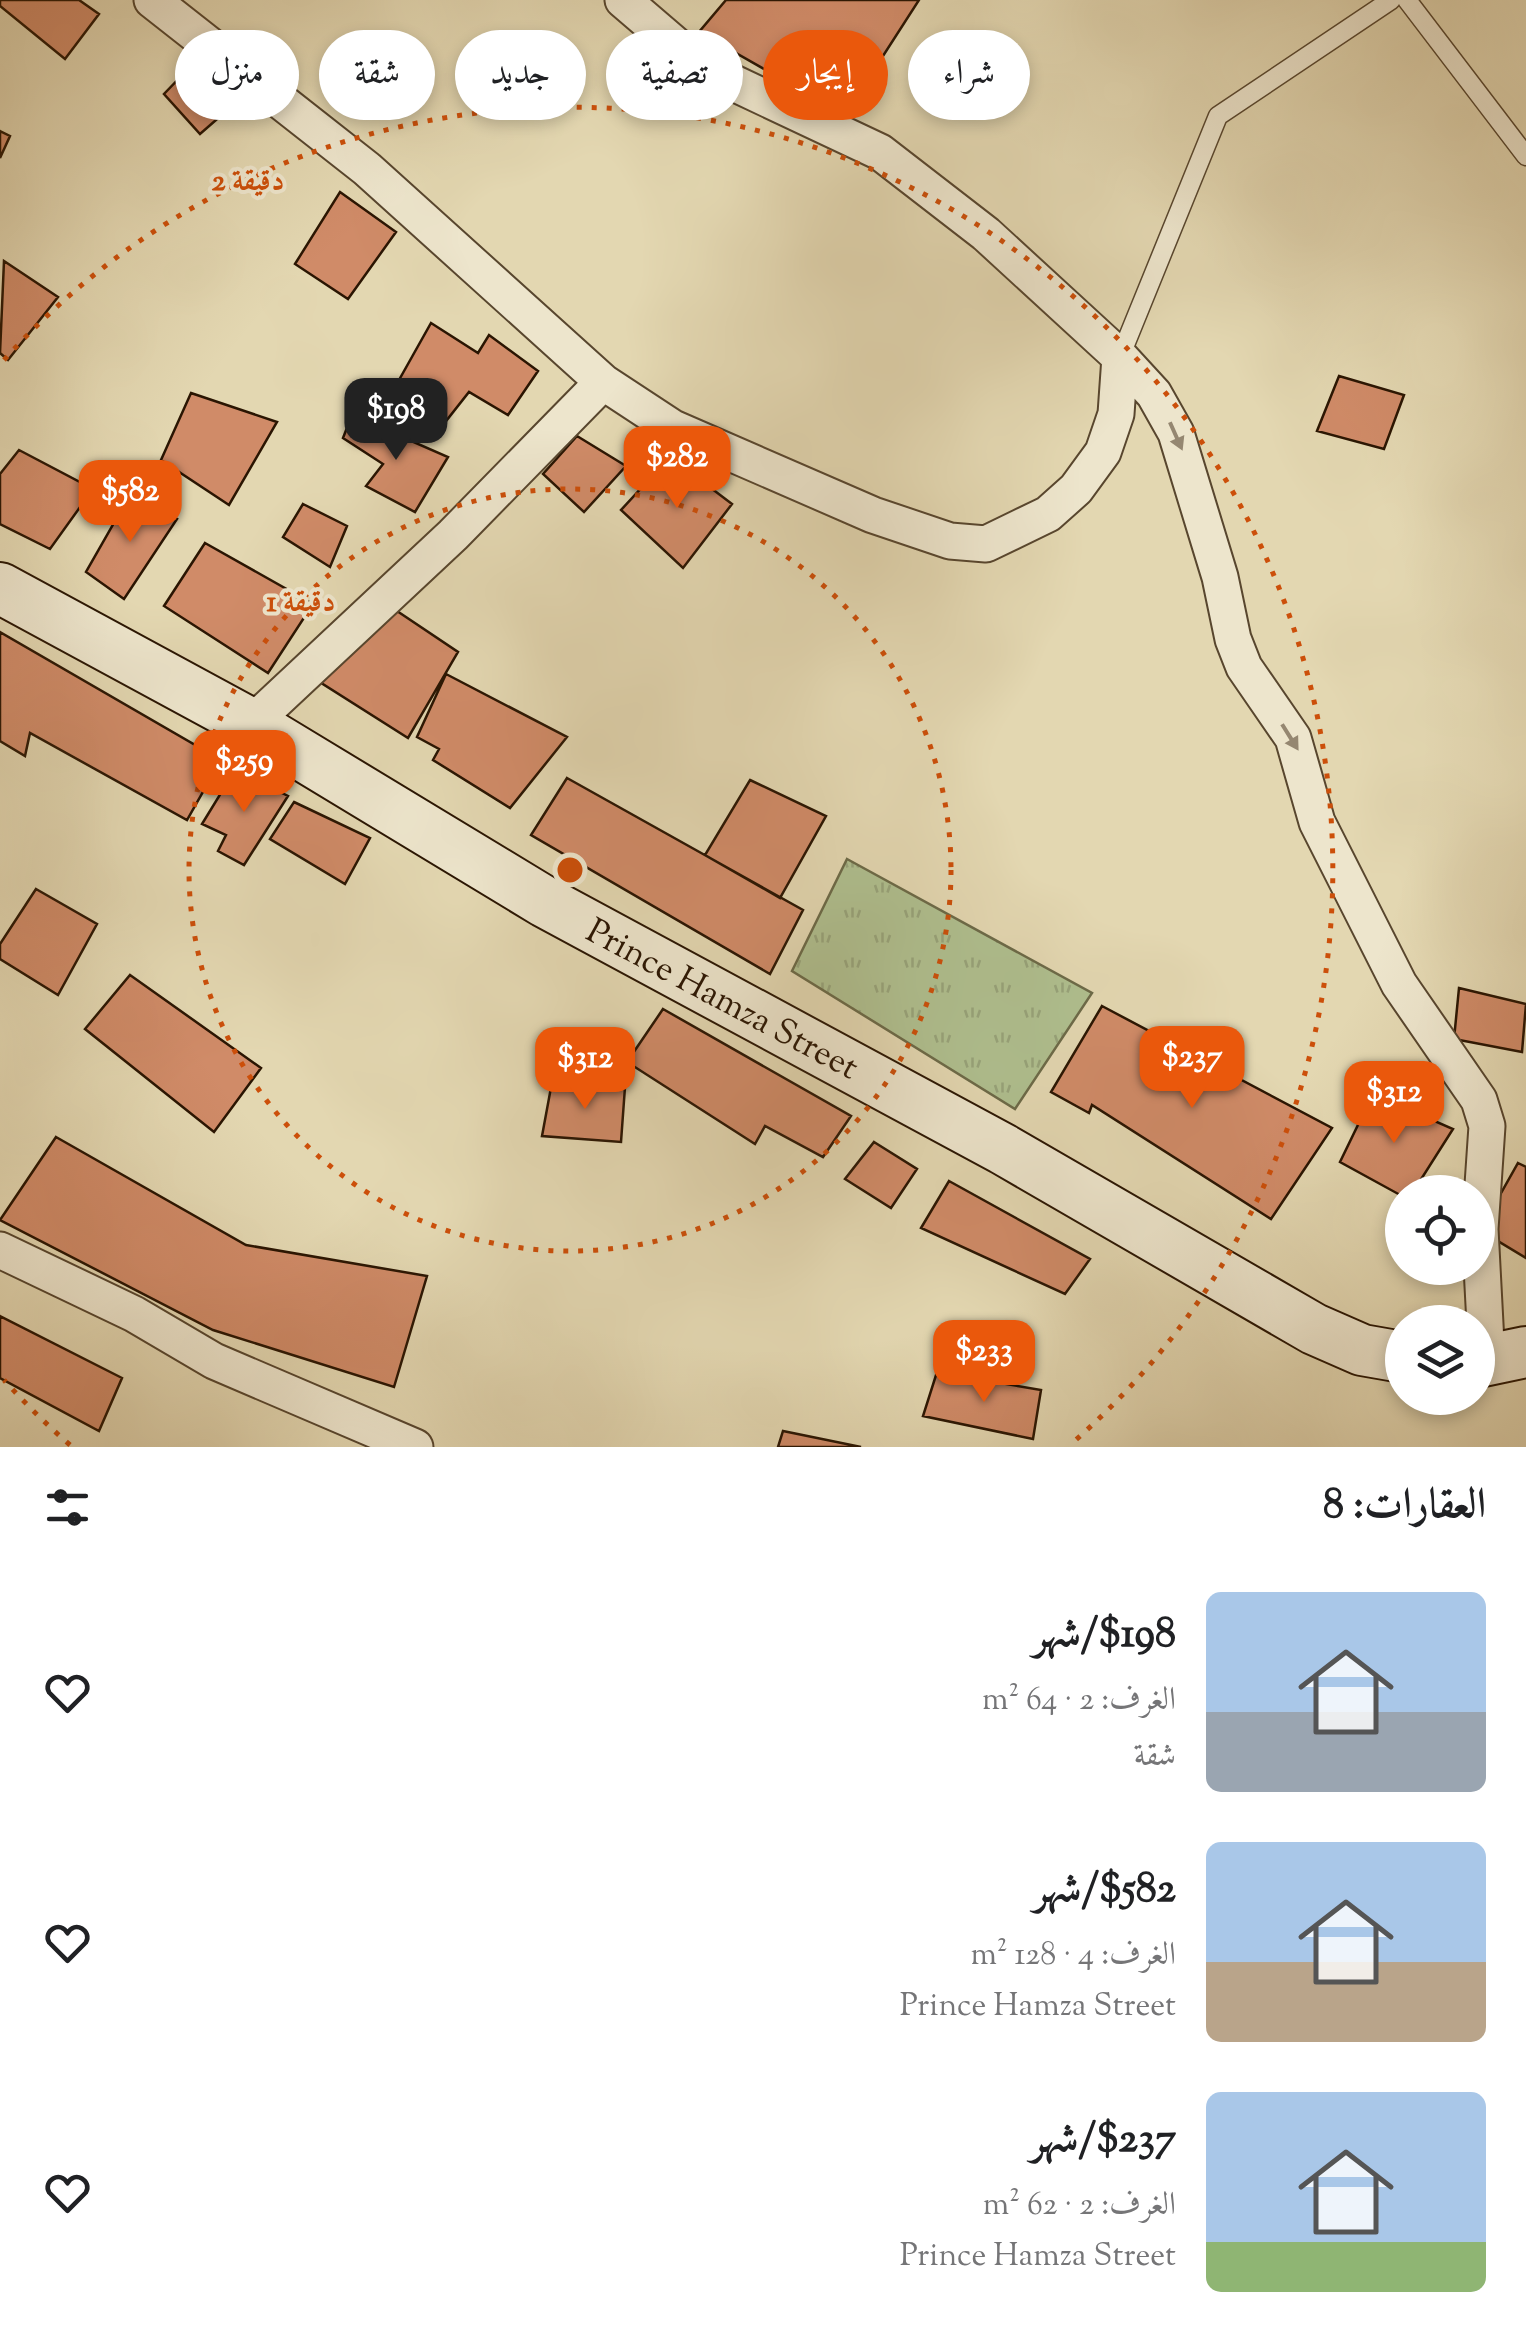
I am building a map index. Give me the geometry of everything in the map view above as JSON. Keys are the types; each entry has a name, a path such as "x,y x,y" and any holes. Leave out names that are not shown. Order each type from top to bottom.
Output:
{"main road":[{"name":"Prince Hamza Street","path":"0,588 251,724 545,902 1004,1149 1314,1329 1362,1350 1385,1354"}],"street":[{"path":"152,0 367,169 603,382 673,428 873,515 950,542 986,544 1016,533 1048,514 1076,489 1094,464 1116,414 1120,357"},
{"path":"623,0 693,60 721,77 835,127 894,161 986,234 1120,357 1154,394 1176,433 1244,667 1293,738 1317,822 1399,984 1478,1100 1487,1126 1480,1228 1497,1358"},
{"path":"251,724 453,535 603,382"},
{"path":"0,1250 134,1314 214,1361 415,1447"}],"lane":[{"path":"1120,357 1218,116 1391,0"},
{"path":"1407,0 1526,156"}],"green space":[{"path":"847,859 1092,993 1015,1109 792,971"}],"building":[{"path":"0,0 79,0 99,14 65,59 0,6"},
{"path":"726,0 919,0 888,48 888,30 763,30 763,68 743,57 743,30 701,30"},
{"path":"175,83 175,106 164,94"},
{"path":"187,120 216,120 200,134"},
{"path":"0,131 10,136 0,158"},
{"path":"340,192 396,232 348,299 295,264"},
{"path":"4,261 58,297 8,360 0,353"},
{"path":"431,323 478,353 489,335 538,371 508,415 469,392 435,435 385,405"},
{"path":"1339,376 1404,395 1384,449 1317,431"},
{"path":"191,393 277,422 229,505 161,460"},
{"path":"352,415 448,457 415,512 366,486 383,464 343,438"},
{"path":"577,436 626,466 584,512 543,474"},
{"path":"19,450 93,489 50,549 0,524 0,474"},
{"path":"670,457 732,504 683,568 621,510"},
{"path":"131,493 177,519 124,599 86,572"},
{"path":"303,504 347,526 330,567 283,537"},
{"path":"205,543 313,604 268,673 164,606"},
{"path":"394,609 458,652 408,738 315,679"},
{"path":"0,632 221,760 187,820 30,733 25,756 0,741"},
{"path":"446,674 567,737 510,808 433,760 439,749 417,737"},
{"path":"235,770 288,796 244,865 218,851 226,835 202,824"},
{"path":"567,778 803,910 770,974 531,835"},
{"path":"750,780 826,816 780,898 705,855"},
{"path":"294,802 370,838 345,884 270,839"},
{"path":"36,889 97,924 58,995 0,959 0,944"},
{"path":"130,975 261,1068 214,1132 85,1029"},
{"path":"1459,988 1526,1004 1522,1052 1454,1039"},
{"path":"1102,1006 1332,1128 1271,1219 1092,1105 1089,1113 1051,1092"},
{"path":"663,1009 851,1116 823,1157 765,1126 755,1144 627,1062"},
{"path":"552,1082 625,1087 621,1142 542,1136"},
{"path":"1373,1094 1453,1129 1424,1175 1385,1175 1385,1187 1340,1162"},
{"path":"56,1137 246,1245 427,1276 394,1387 213,1330 0,1220"},
{"path":"874,1142 917,1169 891,1208 845,1179"},
{"path":"1518,1163 1526,1167 1526,1258 1495,1239 1500,1195"},
{"path":"949,1181 1090,1259 1065,1294 921,1228"},
{"path":"0,1316 122,1378 99,1431 0,1378"},
{"path":"937,1372 1041,1390 1033,1439 923,1416"},
{"path":"783,1431 861,1447 778,1447"}]}
